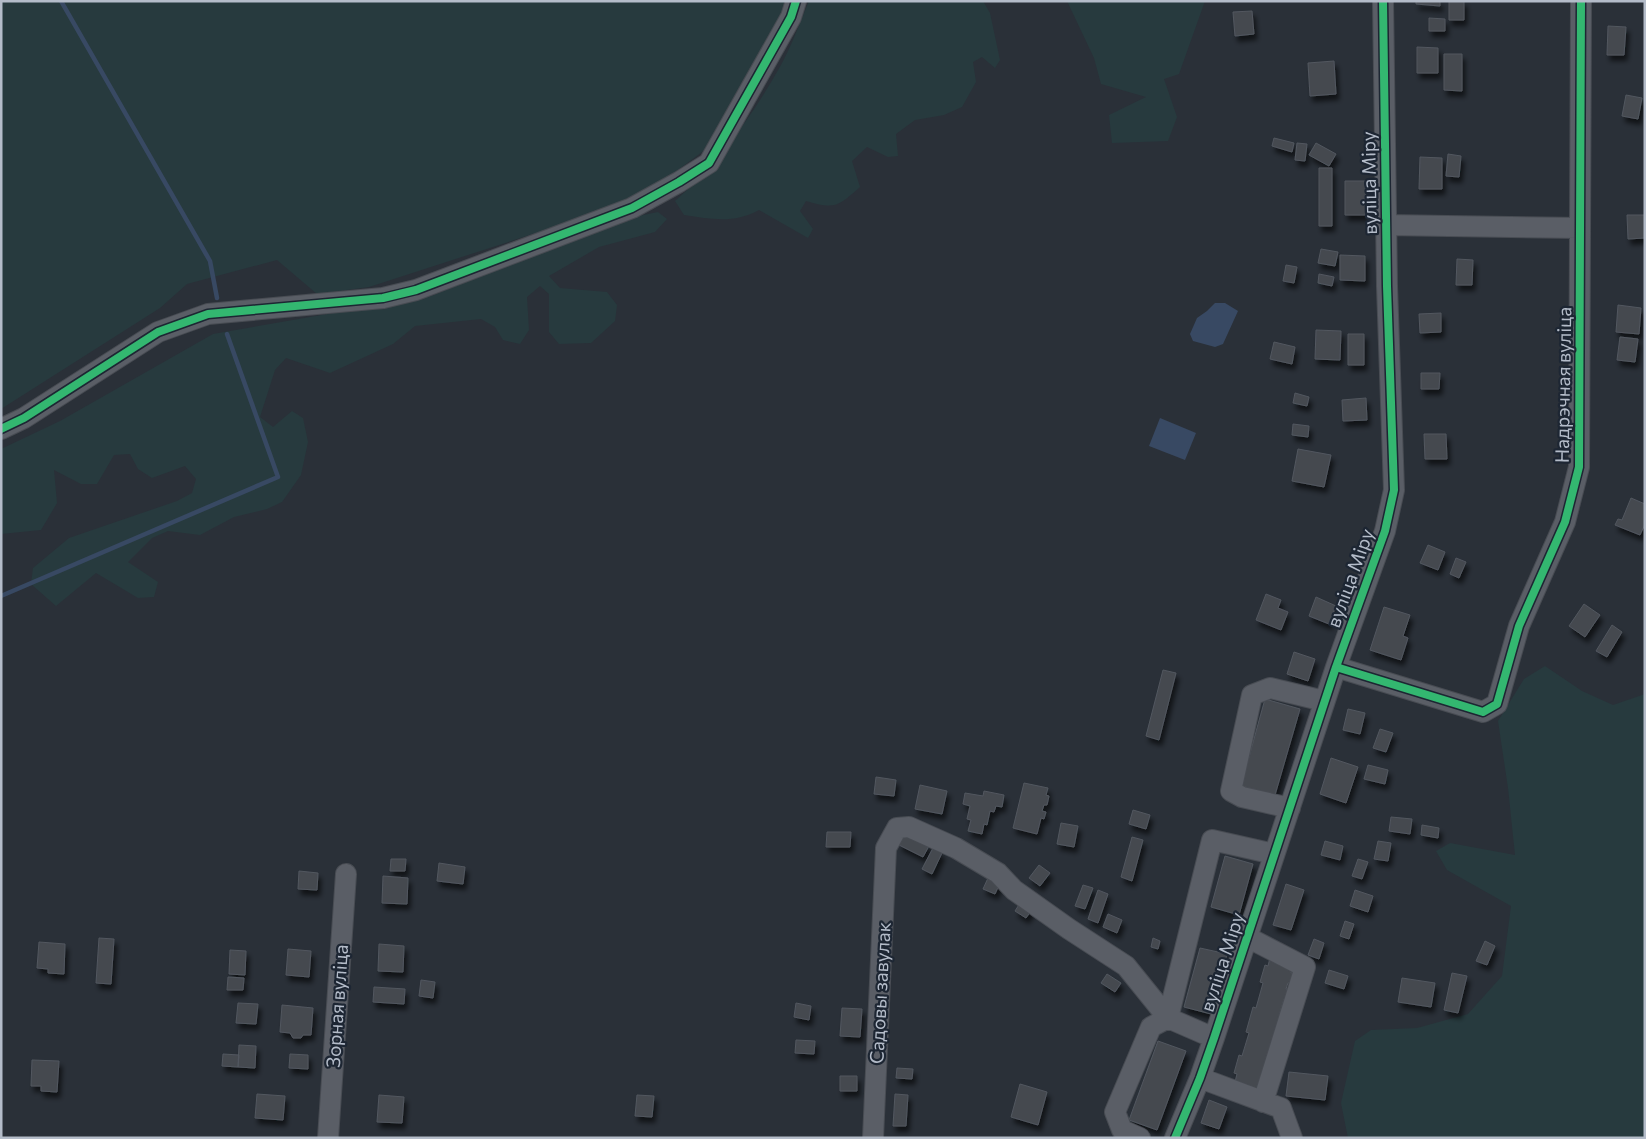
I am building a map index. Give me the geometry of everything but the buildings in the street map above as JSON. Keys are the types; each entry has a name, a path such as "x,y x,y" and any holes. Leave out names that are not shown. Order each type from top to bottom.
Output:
{"street":[{"path":"1,429 24,418 158,332 208,314 383,298 416,290 632,208 709,163 791,17 796,1"},
{"name":"вуліца Міру","path":"1175,1138 1214,1038 1324,701 1385,531 1394,490 1387,286 1383,1"},
{"name":"Надрэчная вуліца","path":"1336,667 1483,712 1497,704 1519,626 1565,522 1579,468 1581,1"},
{"path":"1386,225 1580,228"},
{"path":"1290,808 1242,797 1231,791 1252,695 1270,688 1324,701"},
{"name":"Садовы завулак","path":"873,1138 886,848 897,828 909,827 956,848 998,873 1014,890 1126,966 1168,1018"},
{"path":"1140,1138 1122,1130 1116,1112 1151,1027 1168,1018 1212,840 1274,854"},
{"name":"Зорная вуліца","path":"328,1138 346,874"},
{"path":"1247,937 1305,967 1263,1102"},
{"path":"1168,1018 1214,1038"},
{"path":"1200,1078 1281,1108 1292,1138"}],"green space":[{"path":"1,1 787,1 787,6 710,146 638,200 369,287 317,294 277,260 187,284 160,308 1,409"},
{"path":"809,1 983,1 990,13 1000,60 995,68 982,57 973,62 976,82 962,107 944,115 915,120 896,134 898,156 888,157 867,147 852,161 860,187 841,202 830,206 806,201 800,211 813,229 808,238 759,210 731,219 713,219 684,215 675,201 691,187 720,155 759,102 785,57"},
{"path":"1067,1 1205,1 1179,74 1164,79 1177,117 1168,141 1112,143 1109,115 1146,97 1101,84 1094,58"},
{"path":"658,212 667,219 655,232 599,247 549,276 560,288 607,292 617,305 615,321 591,343 559,344 549,332 549,294 540,286 527,297 529,330 520,344 503,340 495,327 481,319 415,326 393,344 330,373 286,358 275,370 260,417 273,427 292,411 303,418 308,442 301,475 282,502 267,509 234,517 200,535 168,531 152,538 128,562 158,582 154,597 138,598 96,573 56,606 31,584 33,568 69,538 177,501 192,493 196,479 185,466 152,478 138,469 130,454 114,455 97,484 81,484 54,470 57,503 41,530 1,534 1,449 60,421 213,334 431,296 624,219"},
{"path":"1545,666 1582,691 1613,705 1645,694 1645,1138 1348,1138 1341,1103 1355,1041 1371,1030 1417,1028 1468,1014 1502,976 1511,906 1447,870 1436,851 1450,843 1515,855 1498,721 1524,679"}],"water":[{"path":"1215,303 1225,303 1238,311 1223,344 1215,347 1193,341 1190,334 1197,318"},
{"path":"1160,418 1196,433 1185,460 1149,446"}],"waterway":[{"path":"61,1 210,261 217,298"},
{"path":"1,596 278,477 227,334"}],"cycle path":[{"path":"1,429 24,418 158,332 208,314 383,298 416,290 632,208 709,163 791,17 796,1"},
{"path":"1175,1138 1214,1038 1336,667 1385,531 1394,490 1387,286 1383,1"},
{"path":"1336,667 1483,712 1497,704 1519,626 1565,522 1579,467 1581,1"}]}
